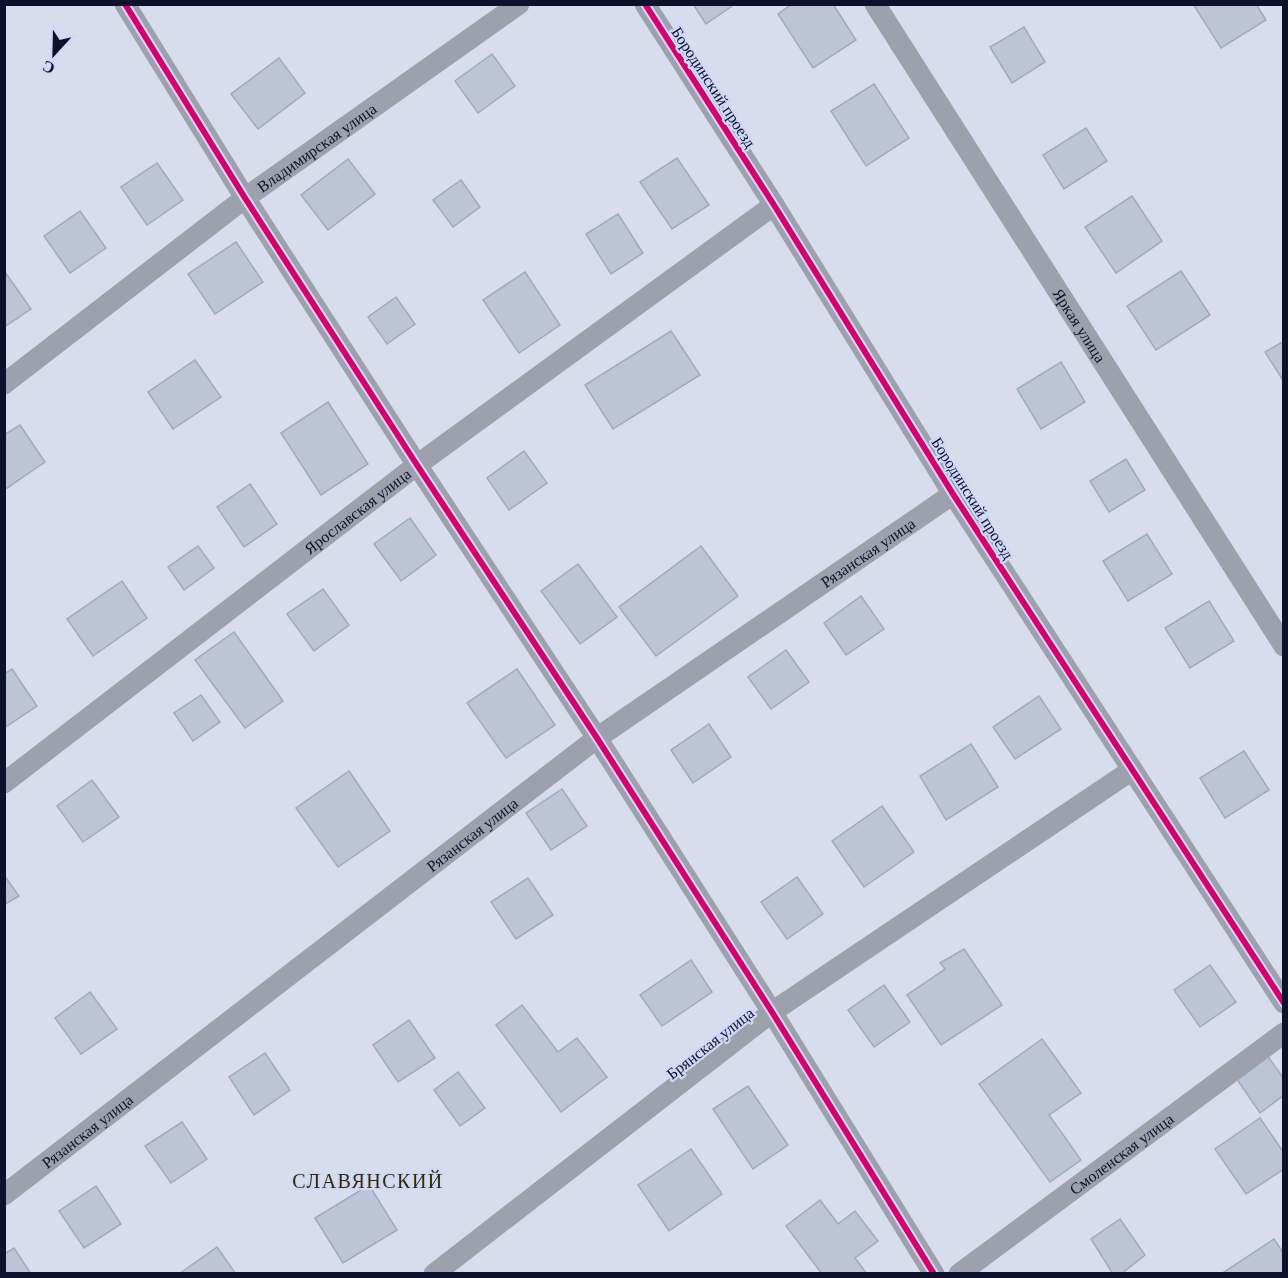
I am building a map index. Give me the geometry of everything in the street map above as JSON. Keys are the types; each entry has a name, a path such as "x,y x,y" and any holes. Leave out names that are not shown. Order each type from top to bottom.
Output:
{"street":[{"path":"125,4 245,198 597,738 772,1012 934,1274"},
{"name":"Владимирская улица","path":"4,384 245,198 519,4"},
{"name":"Бородинский проезд","path":"645,4 774,205 953,494 1284,1003"},
{"name":"Яркая улица","path":"875,4 1284,646"},
{"name":"Ярославская улица","path":"4,783 417,465 774,205"},
{"name":"Рязанская улица","path":"4,1195 597,738 953,494"},
{"name":"Брянская улица","path":"434,1274 772,1012 1132,770"},
{"name":"Смоленская улица","path":"959,1274 1284,1033"}],"building":[{"path":"693,4 735,4 706,24"},
{"path":"792,4 833,4 856,40 813,68 778,14"},
{"path":"1193,4 1256,4 1266,20 1221,48"},
{"path":"1024,27 1045,62 1012,83 990,47"},
{"path":"492,54 515,86 478,113 455,81"},
{"path":"279,58 305,93 258,129 231,94"},
{"path":"874,84 909,138 866,166 831,111"},
{"path":"1086,128 1107,161 1064,189 1043,155"},
{"path":"677,158 709,205 672,229 640,182"},
{"path":"348,159 375,194 328,230 301,195"},
{"path":"157,163 183,200 147,225 121,187"},
{"path":"461,180 480,207 453,227 433,200"},
{"path":"1132,196 1162,241 1116,273 1085,227"},
{"path":"80,211 106,248 70,273 44,236"},
{"path":"618,214 643,253 611,274 586,234"},
{"path":"236,242 263,282 215,314 188,274"},
{"path":"1181,271 1210,315 1156,350 1127,306"},
{"path":"525,272 560,325 519,353 483,300"},
{"path":"4,273 31,309 4,327"},
{"path":"396,297 415,324 387,344 368,317"},
{"path":"671,331 700,375 613,429 585,385"},
{"path":"1284,341 1284,382 1265,352"},
{"path":"195,360 221,397 173,429 148,392"},
{"path":"1061,362 1085,402 1041,429 1017,389"},
{"path":"328,402 368,464 321,495 281,433"},
{"path":"20,425 45,462 4,490 4,435"},
{"path":"524,451 547,483 509,510 487,478"},
{"path":"1126,459 1145,490 1109,512 1090,481"},
{"path":"250,484 277,524 244,547 217,507"},
{"path":"410,518 436,555 401,581 374,544"},
{"path":"1147,534 1172,574 1128,601 1103,561"},
{"path":"198,546 214,568 184,590 168,567"},
{"path":"701,546 738,596 656,656 619,607"},
{"path":"578,564 617,617 580,644 541,591"},
{"path":"122,581 147,618 93,656 67,619"},
{"path":"323,589 349,625 314,651 287,614"},
{"path":"861,596 884,629 846,655 824,623"},
{"path":"1209,601 1234,641 1190,668 1165,628"},
{"path":"234,632 283,701 245,728 195,660"},
{"path":"786,650 809,682 771,709 748,677"},
{"path":"12,669 37,706 4,728 4,674"},
{"path":"517,669 555,725 506,758 467,703"},
{"path":"201,695 220,722 193,741 174,713"},
{"path":"1039,696 1061,729 1015,759 993,727"},
{"path":"709,724 731,757 693,783 671,750"},
{"path":"971,744 998,787 946,820 920,776"},
{"path":"1244,751 1269,790 1225,818 1200,778"},
{"path":"349,771 390,831 338,867 296,808"},
{"path":"92,780 119,817 83,842 57,806"},
{"path":"562,789 587,826 551,850 526,813"},
{"path":"882,806 914,852 864,887 832,841"},
{"path":"4,875 19,896 4,905"},
{"path":"797,877 823,914 787,939 761,902"},
{"path":"528,878 553,915 516,939 491,902"},
{"path":"964,949 1002,1005 941,1045 907,995 945,969 940,963"},
{"path":"691,960 712,992 662,1026 640,995"},
{"path":"1210,965 1236,1002 1200,1027 1174,990"},
{"path":"884,985 910,1022 874,1047 848,1010"},
{"path":"90,992 117,1029 81,1054 55,1018"},
{"path":"522,1005 558,1052 577,1038 607,1077 561,1112 496,1025"},
{"path":"409,1020 435,1058 398,1082 373,1045"},
{"path":"1042,1039 1081,1093 1049,1115 1081,1160 1050,1182 979,1084"},
{"path":"265,1053 290,1090 254,1115 229,1077"},
{"path":"1267,1055 1284,1079 1284,1095 1260,1113 1236,1078"},
{"path":"458,1072 485,1108 460,1126 434,1090"},
{"path":"748,1086 788,1145 753,1169 713,1109"},
{"path":"1260,1118 1284,1153 1284,1169 1246,1194 1215,1149"},
{"path":"182,1122 207,1159 171,1183 145,1146"},
{"path":"691,1149 722,1194 669,1231 638,1185"},
{"path":"369,1185 397,1230 343,1263 315,1218"},
{"path":"96,1186 121,1224 84,1248 59,1211"},
{"path":"820,1200 838,1224 855,1211 878,1241 855,1258 867,1274 822,1274 786,1226"},
{"path":"1120,1219 1145,1255 1121,1274 1113,1274 1091,1239"},
{"path":"1274,1239 1284,1254 1284,1274 1221,1274"},
{"path":"217,1247 236,1274 179,1274"},
{"path":"14,1248 31,1274 4,1274 4,1254"}],"cycle path":[{"path":"125,4 245,198 597,738 772,1012 934,1274"},
{"path":"645,4 774,205 953,494 1284,1003"}],"district":[{"name":"СЛАВЯНСКИЙ","path":"368,1181"}]}
